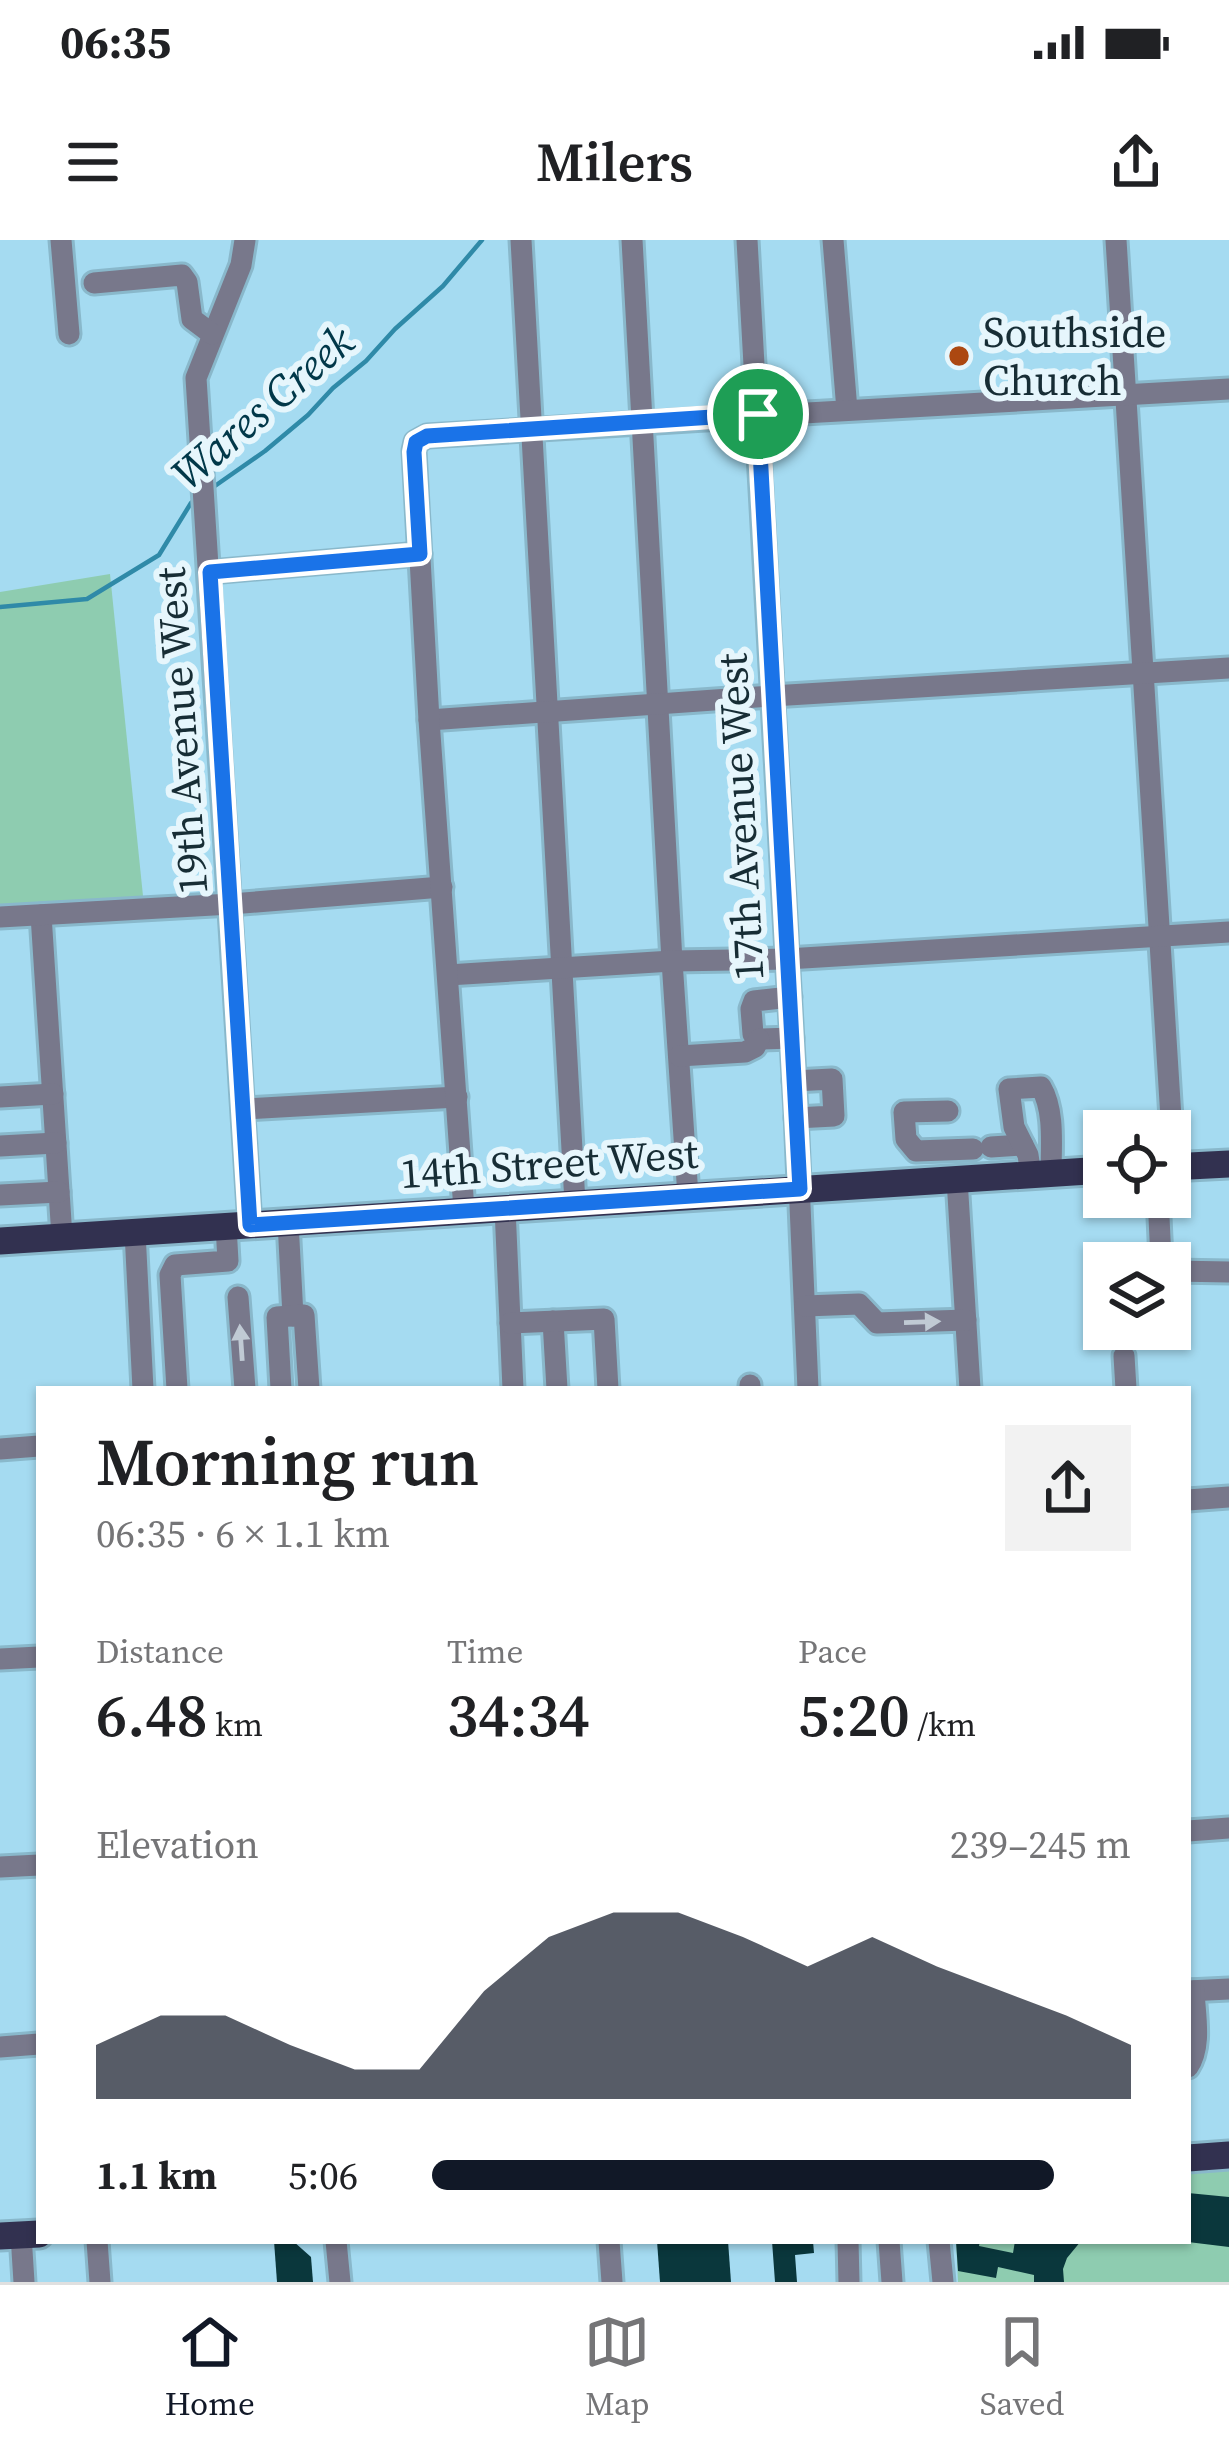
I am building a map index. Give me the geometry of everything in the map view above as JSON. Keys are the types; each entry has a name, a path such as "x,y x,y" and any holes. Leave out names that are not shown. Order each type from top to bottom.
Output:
{"main road":[{"path":"1191,1166 1229,1164"},
{"name":"14th Street West","path":"0,1241 1083,1172"},
{"path":"1191,2158 1229,2155"}],"street":[{"path":"61,240 69,334"},
{"name":"19th Avenue West","path":"245,240 241,265 196,378 244,1109 238,1226 228,1261 236,1267 245,1386"},
{"path":"520,240 575,1204"},
{"path":"632,240 688,1196"},
{"name":"17th Avenue West","path":"747,240 808,1386"},
{"path":"833,240 847,410"},
{"path":"1117,240 1169,1110"},
{"path":"94,283 182,275 192,319 212,334"},
{"path":"464,1210 429,720 416,442 422,437 758,414 1229,389"},
{"path":"210,572 420,554"},
{"path":"429,720 1229,668"},
{"path":"0,917 442,887"},
{"path":"41,915 62,1238"},
{"path":"448,975 1229,932"},
{"path":"741,960 745,985 754,1000 753,1034 759,1039 792,1037"},
{"path":"754,1000 790,997"},
{"path":"679,1056 745,1052 759,1039"},
{"path":"794,1081 832,1079 833,1097 834,1116 796,1118"},
{"path":"1041,1087 1046,1093 1050,1118 1041,1174 1014,1126 1009,1089 1041,1087"},
{"path":"0,1097 53,1094"},
{"path":"244,1109 457,1097"},
{"path":"948,1111 904,1112 906,1138 916,1151 1023,1145"},
{"path":"0,1146 56,1143"},
{"path":"931,1151 945,1180 966,1320 970,1386"},
{"path":"0,1195 59,1192"},
{"path":"505,1208 513,1386"},
{"path":"288,1222 293,1316"},
{"path":"135,1232 143,1386"},
{"path":"177,1386 170,1276 175,1265 228,1261"},
{"path":"1191,1271 1229,1272"},
{"path":"139,1302 172,1299"},
{"path":"805,1306 859,1304 878,1323 966,1320"},
{"path":"281,1386 277,1317 304,1315 309,1386"},
{"path":"510,1323 604,1319 608,1386"},
{"path":"553,1321 557,1386"},
{"path":"1124,1356 1126,1386"},
{"path":"0,1449 36,1446"},
{"path":"1191,1500 1229,1497"},
{"path":"0,1660 36,1657"},
{"path":"1191,1831 1229,1828"},
{"path":"0,1867 36,1865"},
{"path":"1191,2062 1196,2045 1191,1991 1229,1988"},
{"path":"0,2047 36,2044"},
{"path":"20,2235 24,2282"},
{"path":"97,2244 100,2282"},
{"path":"336,2244 340,2282"},
{"path":"609,2244 612,2282"},
{"path":"848,2244 849,2282"},
{"path":"889,2244 892,2282"},
{"path":"939,2244 943,2282"}],"green space":[{"path":"110,574 143,896 0,909 0,592"},
{"path":"1229,2163 1229,2282 958,2282 956,2244 1191,2244 1191,2166"}],"building":[{"path":"1191,2193 1229,2197 1229,2247 1191,2242"},
{"path":"274,2244 296,2244 311,2257 313,2282 277,2282"},
{"path":"657,2244 728,2244 731,2282 660,2282"},
{"path":"772,2244 813,2244 814,2253 795,2255 797,2282 775,2282"},
{"path":"956,2244 979,2244 1013,2253 1014,2244 1079,2244 1067,2258 1064,2282 1034,2282 1034,2275 998,2267 996,2278 958,2271"}],"waterway":[{"name":"Wares Creek","path":"212,488 308,415 443,286 482,240"},
{"name":"Wares Creek","path":"0,607 87,599 159,555 197,498"}],"place":[{"name":"Southside Church","path":"959,356"}],"route":[{"path":"758,414 800,1189 250,1225 210,572 420,554 414,452 422,437 758,414"}]}
